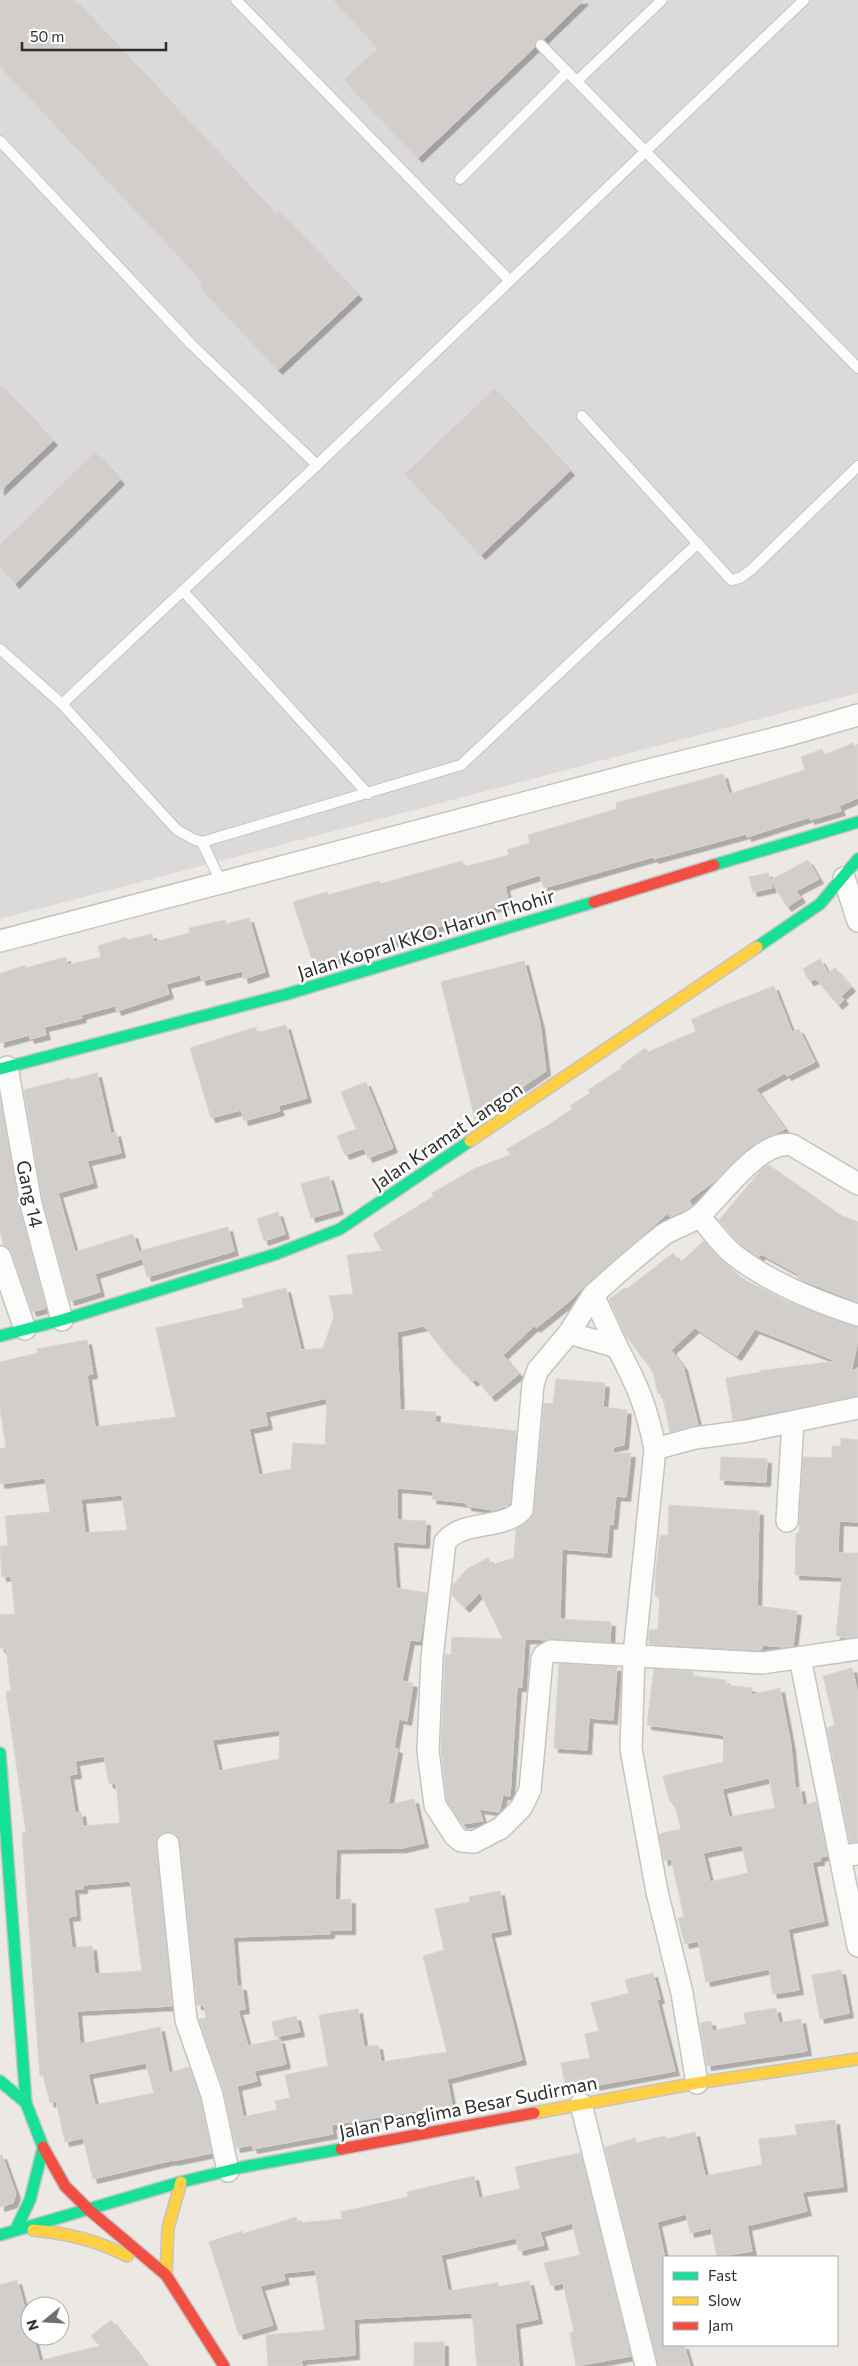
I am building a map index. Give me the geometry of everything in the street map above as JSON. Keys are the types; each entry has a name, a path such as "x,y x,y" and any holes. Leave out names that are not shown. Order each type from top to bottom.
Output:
{"main road":[{"name":"Jalan Kopral KKO. Harun Thohir","path":"3,1068 287,994 858,822"},
{"name":"Jalan Kramat Langon","path":"0,1336 62,1320 276,1254 340,1229 820,904 844,878 858,859"},
{"path":"0,1753 14,2024 26,2103 43,2148 65,2186 89,2210 166,2275 224,2366"},
{"name":"Jalan Panglima Besar Sudirman","path":"0,2235 181,2182 228,2171 696,2083 858,2059"},
{"path":"0,2081 26,2103"},
{"path":"43,2148 74,2182 80,2186"},
{"path":"43,2148 31,2200 26,2214 16,2229 53,2232 106,2244 166,2275"},
{"path":"166,2275 168,2222 171,2205 181,2182"},
{"path":"108,2192 181,2182"}],"street":[{"path":"0,942 858,715"},
{"path":"844,878 858,921"},
{"name":"Gang 14","path":"3,1068 30,1204 62,1320"},
{"path":"858,1184 792,1145 783,1143 759,1155 699,1216 665,1234 617,1272 593,1295 569,1333 538,1370 533,1384 522,1510 511,1519 457,1533 445,1542 432,1658 428,1751 436,1805 455,1836 461,1841 474,1842 501,1828 521,1808 530,1790 544,1655 550,1651 754,1663 858,1649"},
{"path":"699,1216 732,1253 776,1283 834,1308 858,1315"},
{"path":"0,1257 25,1329"},
{"path":"593,1295 617,1347 639,1388 650,1419 655,1448 634,1655 631,1749 658,1892 682,1993 696,2083"},
{"path":"569,1333 617,1347"},
{"path":"655,1448 695,1438 793,1422 858,1408"},
{"path":"787,1521 793,1422"},
{"path":"800,1658 849,1855 858,1946"},
{"path":"168,1844 186,2020 212,2095 228,2171"},
{"path":"581,2104 646,2366"}],"lane":[{"path":"236,0 510,281"},
{"path":"577,82 662,0"},
{"path":"62,704 317,465 804,0"},
{"path":"541,45 858,368"},
{"path":"460,179 567,72"},
{"path":"0,141 191,344 317,465"},
{"path":"582,416 732,580 740,578 751,570 858,466"},
{"path":"0,649 62,704 177,830 202,842 441,773 461,765 471,758 698,543"},
{"path":"183,591 368,794"},
{"path":"202,842 222,884"}],"shaded area":[{"path":"0,0 858,0 858,693 0,919"}],"building":[{"path":"0,0 74,0 275,214 278,211 358,295 278,370 199,286 203,282 0,66"},
{"path":"333,0 584,0 544,39 537,40 535,47 418,158 344,80 378,48"},
{"path":"0,385 53,441 0,491"},
{"path":"494,389 570,471 481,555 405,474"},
{"path":"95,452 120,480 15,584 0,566 0,545"},
{"path":"853,743 854,746 858,744 858,798 839,806 841,811 810,820 810,817 747,837 746,834 654,859 653,857 544,888 540,875 505,886 509,904 476,912 477,916 395,939 396,941 314,966 293,902 327,892 328,895 379,881 380,884 462,861 464,867 509,855 507,850 530,843 528,835 617,809 616,803 723,774 729,794 805,770 801,757 822,749 824,755"},
{"path":"808,860 819,879 796,891 801,898 787,907 771,880"},
{"path":"768,873 772,888 753,892 749,877"},
{"path":"249,918 265,972 244,979 242,971 202,981 200,975 166,984 169,994 117,1011 115,1006 81,1015 82,1018 44,1027 46,1035 30,1039 29,1035 0,1043 0,974 25,965 26,968 66,957 68,965 101,957 98,946 126,937 127,940 152,934 154,942 190,933 189,928 225,920 226,924"},
{"path":"820,959 828,973 835,968 851,987 841,996 844,1000 838,1005 816,979 809,981 803,969"},
{"path":"524,961 540,1024 546,1071 475,1119 441,982"},
{"path":"774,986 792,1032 799,1029 815,1062 787,1076 785,1073 756,1089 785,1129 762,1139 747,1149 716,1180 689,1200 692,1206 670,1217 667,1214 593,1278 571,1300 536,1328 534,1326 503,1355 519,1374 491,1397 476,1379 473,1382 450,1359 424,1326 397,1332 400,1410 436,1412 435,1422 516,1431 510,1503 507,1506 493,1510 467,1506 467,1503 432,1499 433,1491 397,1488 397,1520 426,1521 425,1544 393,1542 396,1588 427,1593 420,1641 410,1640 402,1681 413,1683 407,1721 399,1719 394,1748 398,1749 388,1805 414,1799 424,1843 403,1848 336,1849 335,1900 351,1899 351,1930 330,1930 330,1934 233,1937 237,1986 242,1986 245,2009 238,2010 248,2046 280,2039 286,2064 254,2071 257,2081 237,2086 243,2117 277,2110 275,2101 290,2098 285,2075 328,2066 319,2015 358,2009 364,2047 378,2045 381,2062 447,2052 423,1956 444,1950 435,1909 470,1902 469,1897 500,1891 507,1930 490,1933 522,2060 447,2079 452,2105 331,2125 333,2134 253,2149 252,2145 236,2148 224,2091 199,2019 206,2018 204,2005 197,2005 180,1843 174,1833 166,1832 157,1838 156,1845 172,2006 77,2011 80,2044 160,2027 169,2073 189,2067 200,2098 212,2153 93,2179 83,2138 65,2142 56,2101 50,2103 43,2075 40,2076 22,1833 26,1832 6,1692 11,1691 6,1648 0,1648 0,1615 15,1614 11,1576 2,1577 0,1546 8,1546 5,1516 50,1512 45,1478 0,1484 0,1449 6,1448 0,1408 0,1362 38,1353 37,1349 87,1340 93,1374 87,1375 95,1427 176,1417 156,1328 244,1308 242,1299 286,1288 301,1350 323,1348 334,1317 329,1296 353,1294 347,1255 382,1251 373,1234 434,1196 432,1193 476,1168 510,1155 507,1149 572,1109 570,1106 590,1093 588,1090 622,1068 621,1066 645,1048 648,1052 696,1031 691,1020","holes":["327,1398 325,1445 293,1443 291,1469 259,1475 249,1429 268,1425 265,1412","122,1495 127,1530 85,1533 81,1499","280,1730 279,1759 219,1771 212,1740","104,1756 109,1784 116,1783 120,1823 83,1826 81,1812 75,1813 69,1775 77,1774 75,1761","130,1881 142,1971 95,1974 92,1946 72,1948 68,1917 76,1916 74,1889 83,1889 83,1885","146,2063 154,2093 95,2105 88,2074"]},
{"path":"286,1025 307,1098 278,1106 280,1111 244,1121 241,1110 211,1118 190,1048 256,1027 257,1033"},
{"path":"97,1073 111,1134 116,1132 121,1153 87,1161 93,1183 58,1193 75,1252 133,1234 141,1259 95,1274 100,1292 70,1301 43,1201 24,1090"},
{"path":"366,1082 393,1148 368,1158 364,1148 345,1155 337,1136 356,1129 341,1092"},
{"path":"0,1099 19,1207 46,1308 32,1312 12,1253 4,1246 0,1231"},
{"path":"769,1165 842,1216 858,1222 858,1302 797,1278 798,1274 761,1254 759,1257 737,1241 719,1220 761,1170"},
{"path":"329,1176 339,1210 311,1218 301,1184"},
{"path":"278,1212 285,1234 264,1241 257,1219"},
{"path":"228,1227 234,1251 147,1277 140,1251"},
{"path":"704,1241 720,1259 743,1279 788,1302 858,1327 858,1341 851,1371 858,1368 858,1396 733,1420 726,1378 762,1372 759,1371 836,1361 755,1329 737,1356 695,1328 671,1350 683,1366 698,1425 670,1432 662,1393 658,1394 653,1372 626,1336 609,1299 625,1288 627,1289 673,1253 680,1263"},
{"path":"556,1379 605,1383 603,1407 627,1410 624,1445 613,1447 613,1453 631,1453 626,1497 616,1496 613,1525 609,1524 607,1553 562,1549 560,1619 611,1622 610,1642 525,1639 522,1687 517,1687 510,1796 503,1795 499,1812 479,1809 483,1821 462,1824 447,1801 441,1750 445,1654 451,1655 452,1637 503,1639 480,1592 465,1608 452,1595 453,1585 467,1569 488,1558 492,1565 514,1558 516,1529 530,1520 534,1511 544,1403 553,1404"},
{"path":"841,1438 858,1440 858,1522 839,1521 838,1553 858,1553 858,1637 847,1638 836,1636 842,1577 795,1575 796,1533 799,1533 803,1457 832,1458 832,1446 841,1446"},
{"path":"721,1457 767,1459 766,1482 720,1480"},
{"path":"669,1505 759,1511 757,1606 797,1611 793,1646 763,1645 761,1650 649,1644 649,1630 658,1630 660,1597 655,1596 656,1571 660,1535 668,1536"},
{"path":"559,1664 617,1667 613,1720 589,1718 587,1750 554,1748"},
{"path":"852,1668 858,1694 858,1842 850,1842 827,1728 835,1725 823,1676"},
{"path":"654,1669 693,1672 693,1676 726,1680 726,1685 752,1688 751,1695 780,1688 791,1746 795,1788 800,1787 803,1806 816,1802 827,1856 820,1857 820,1861 812,1862 824,1921 788,1929 799,1990 773,1994 769,1969 706,1982 698,1941 685,1944 678,1918 684,1917 671,1859 664,1861 659,1834 681,1829 674,1801 670,1802 663,1776 723,1762 724,1735 647,1725","holes":["769,1778 775,1808 729,1817 722,1789","742,1845 748,1873 710,1882 703,1853"]},
{"path":"841,1970 849,2013 820,2019 812,1975"},
{"path":"653,1973 660,1999 657,2000 675,2071 566,2091 561,2063 590,2058 585,2034 599,2031 591,2003 629,1993 625,1980"},
{"path":"776,2008 779,2023 801,2019 807,2051 707,2066 700,2023 711,2021 712,2031 746,2024 744,2013"},
{"path":"296,2016 300,2032 275,2037 272,2022"},
{"path":"835,2120 843,2187 802,2192 807,2211 747,2226 752,2251 717,2256 711,2228 690,2233 686,2214 657,2222 664,2254 663,2346 684,2346 690,2366 658,2366 605,2147 635,2138 636,2143 665,2136 666,2139 695,2132 705,2176 762,2165 759,2139 797,2135 795,2125"},
{"path":"580,2153 631,2356 576,2366 570,2333 574,2332 563,2283 551,2286 544,2263 580,2255 572,2223 540,2232 544,2245 519,2251 516,2238 441,2255 448,2291 498,2283 498,2287 529,2281 538,2319 515,2324 519,2366 477,2366 472,2313 354,2319 355,2355 301,2360 302,2366 268,2366 266,2335 325,2330 315,2270 283,2273 285,2280 260,2286 273,2325 239,2335 209,2242 242,2231 243,2234 296,2217 298,2223 342,2219 341,2212 408,2197 407,2192 474,2176 479,2198 520,2189 515,2167"},
{"path":"0,2155 2,2155 16,2194 13,2203 0,2207"},
{"path":"17,2280 21,2296 20,2346 36,2346 41,2366 0,2366 0,2285"},
{"path":"111,2320 148,2366 42,2366 42,2360 100,2346 91,2336"},
{"path":"444,2342 444,2366 414,2366 414,2343"}],"traffic: fast":[{"path":"714,865 858,822"},
{"path":"757,947 820,904 858,859"},
{"path":"0,1069 287,994 594,902"},
{"path":"0,1336 62,1320 276,1254 340,1229 470,1141"},
{"path":"0,1753 26,2103 43,2147"},
{"path":"0,2081 26,2103"},
{"path":"16,2229 30,2200 43,2148"},
{"path":"0,2235 181,2182 243,2167 341,2149"}],"traffic: slow":[{"path":"470,1141 757,947"},
{"path":"534,2113 697,2083 858,2059"},
{"path":"166,2275 168,2228 181,2182"},
{"path":"33,2230 81,2238 116,2250 127,2256"}],"traffic: jam":[{"path":"594,902 714,865"},
{"path":"341,2149 534,2113"},
{"path":"43,2147 65,2186 89,2210 166,2275 224,2366"}]}
